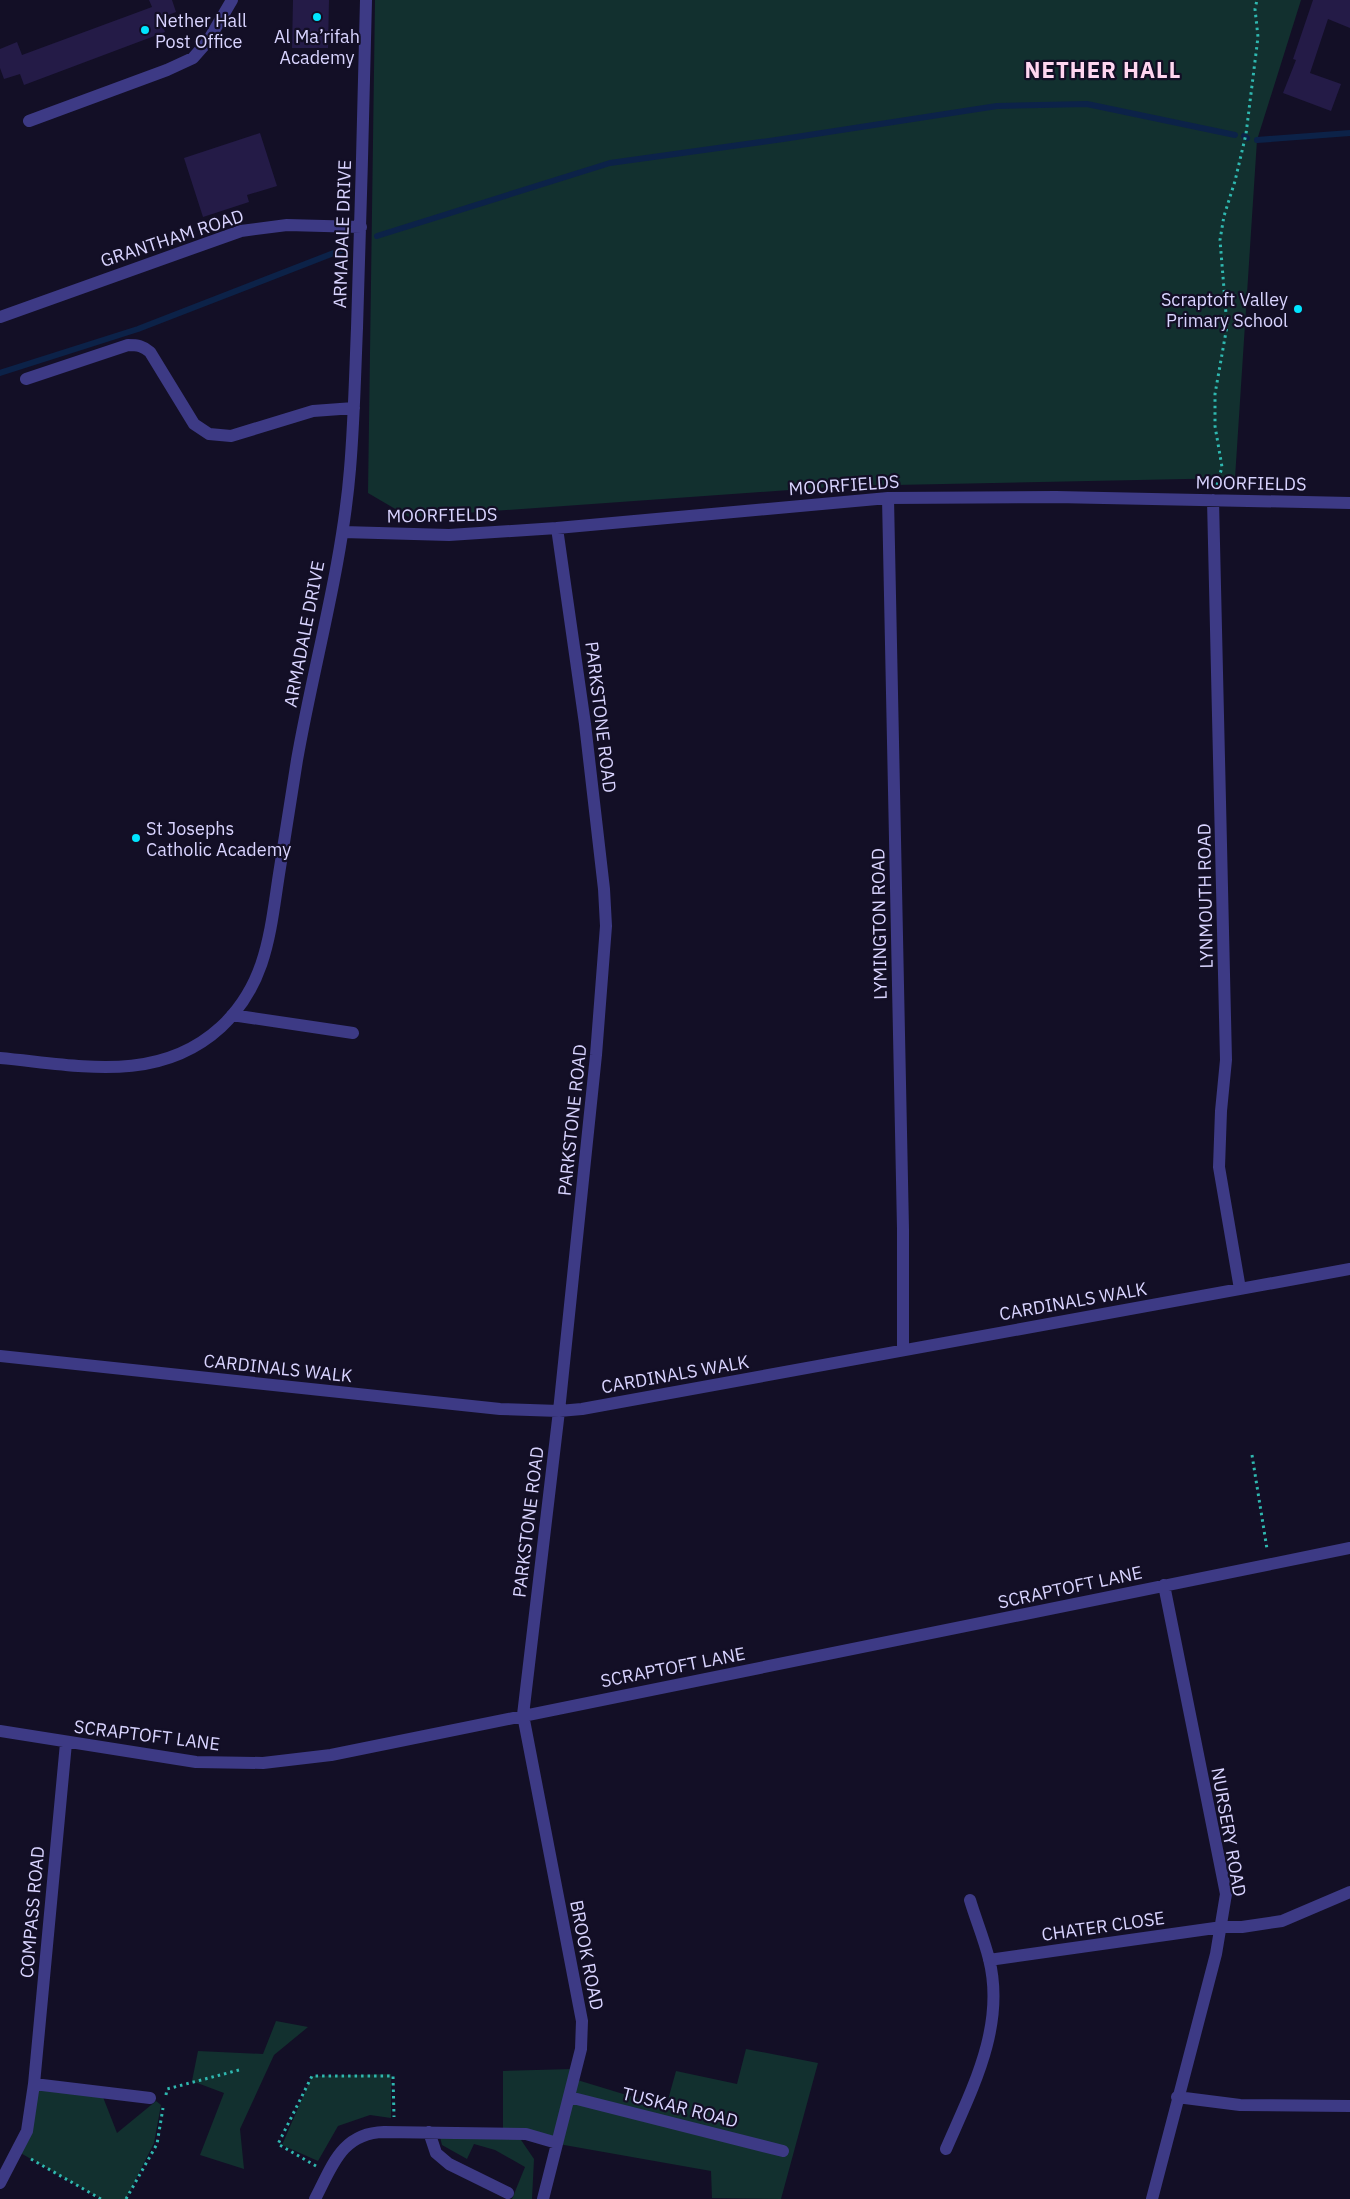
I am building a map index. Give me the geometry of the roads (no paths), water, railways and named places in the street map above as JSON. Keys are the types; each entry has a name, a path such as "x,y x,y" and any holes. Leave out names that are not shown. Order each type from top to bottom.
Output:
{"street":[{"path":"29,121 167,70 193,58 208,41 232,0"},
{"name":"ARMADALE DRIVE","path":"0,1058 106,1068 150,1064 170,1058 209,1037 232,1015 251,989 265,958 297,758 343,532 350,470 361,227 366,0"},
{"name":"GRANTHAM ROAD","path":"0,317 241,231 287,225 361,227"},
{"path":"26,379 128,346 137,345 144,347 150,352 194,424 209,434 231,436 313,411 354,408"},
{"name":"MOORFIELDS","path":"343,532 448,535 556,528 888,498 1056,497 1350,503"},
{"name":"LYMINGTON ROAD","path":"888,498 903,1230 903,1349"},
{"name":"LYNMOUTH ROAD","path":"1213,500 1226,1060 1221,1112 1219,1167 1240,1289"},
{"name":"PARKSTONE ROAD","path":"523,1716 559,1411 595,1064 606,926 604,889 585,724 556,528"},
{"path":"232,1015 353,1033"},
{"name":"CARDINALS WALK","path":"0,1356 500,1409 559,1411 650,1398 903,1349 1350,1269"},
{"name":"SCRAPTOFT LANE","path":"0,1731 66,1743 196,1762 263,1763 331,1755 1350,1548"},
{"name":"NURSERY ROAD","path":"1152,2199 1222,1927 1226,1894 1164,1585"},
{"name":"BROOK ROAD","path":"523,1716 582,2021 581,2049 543,2199"},
{"name":"COMPASS ROAD","path":"0,2182 4,2167 17,2151 27,2131 34,2084 66,1743"},
{"name":"CHATER CLOSE","path":"989,1960 1222,1927 1242,1927 1282,1921 1350,1892"},
{"path":"946,2149 979,2071 993,2022 993,1987 989,1960 970,1900"},
{"path":"34,2084 150,2098"},
{"name":"TUSKAR ROAD","path":"569,2097 784,2151"},
{"path":"1177,2097 1240,2105 1350,2106"},
{"path":"315,2199 340,2151 357,2138 374,2132 526,2134 557,2143"},
{"path":"429,2132 436,2153 449,2164 508,2193"}],"waterway":[{"path":"377,236 610,163 997,106 1087,104 1235,135"},
{"path":"1257,140 1350,133"},
{"path":"0,373 138,329 344,249"}],"place":[{"name":"Al Ma’rifah Academy","path":"317,17"},
{"name":"Nether Hall Post Office","path":"145,30"},
{"name":"Scraptoft Valley Primary School","path":"1298,309"},
{"name":"St Josephs Catholic Academy","path":"136,838"}],"district":[{"name":"NETHER HALL","path":"1103,69"}]}
